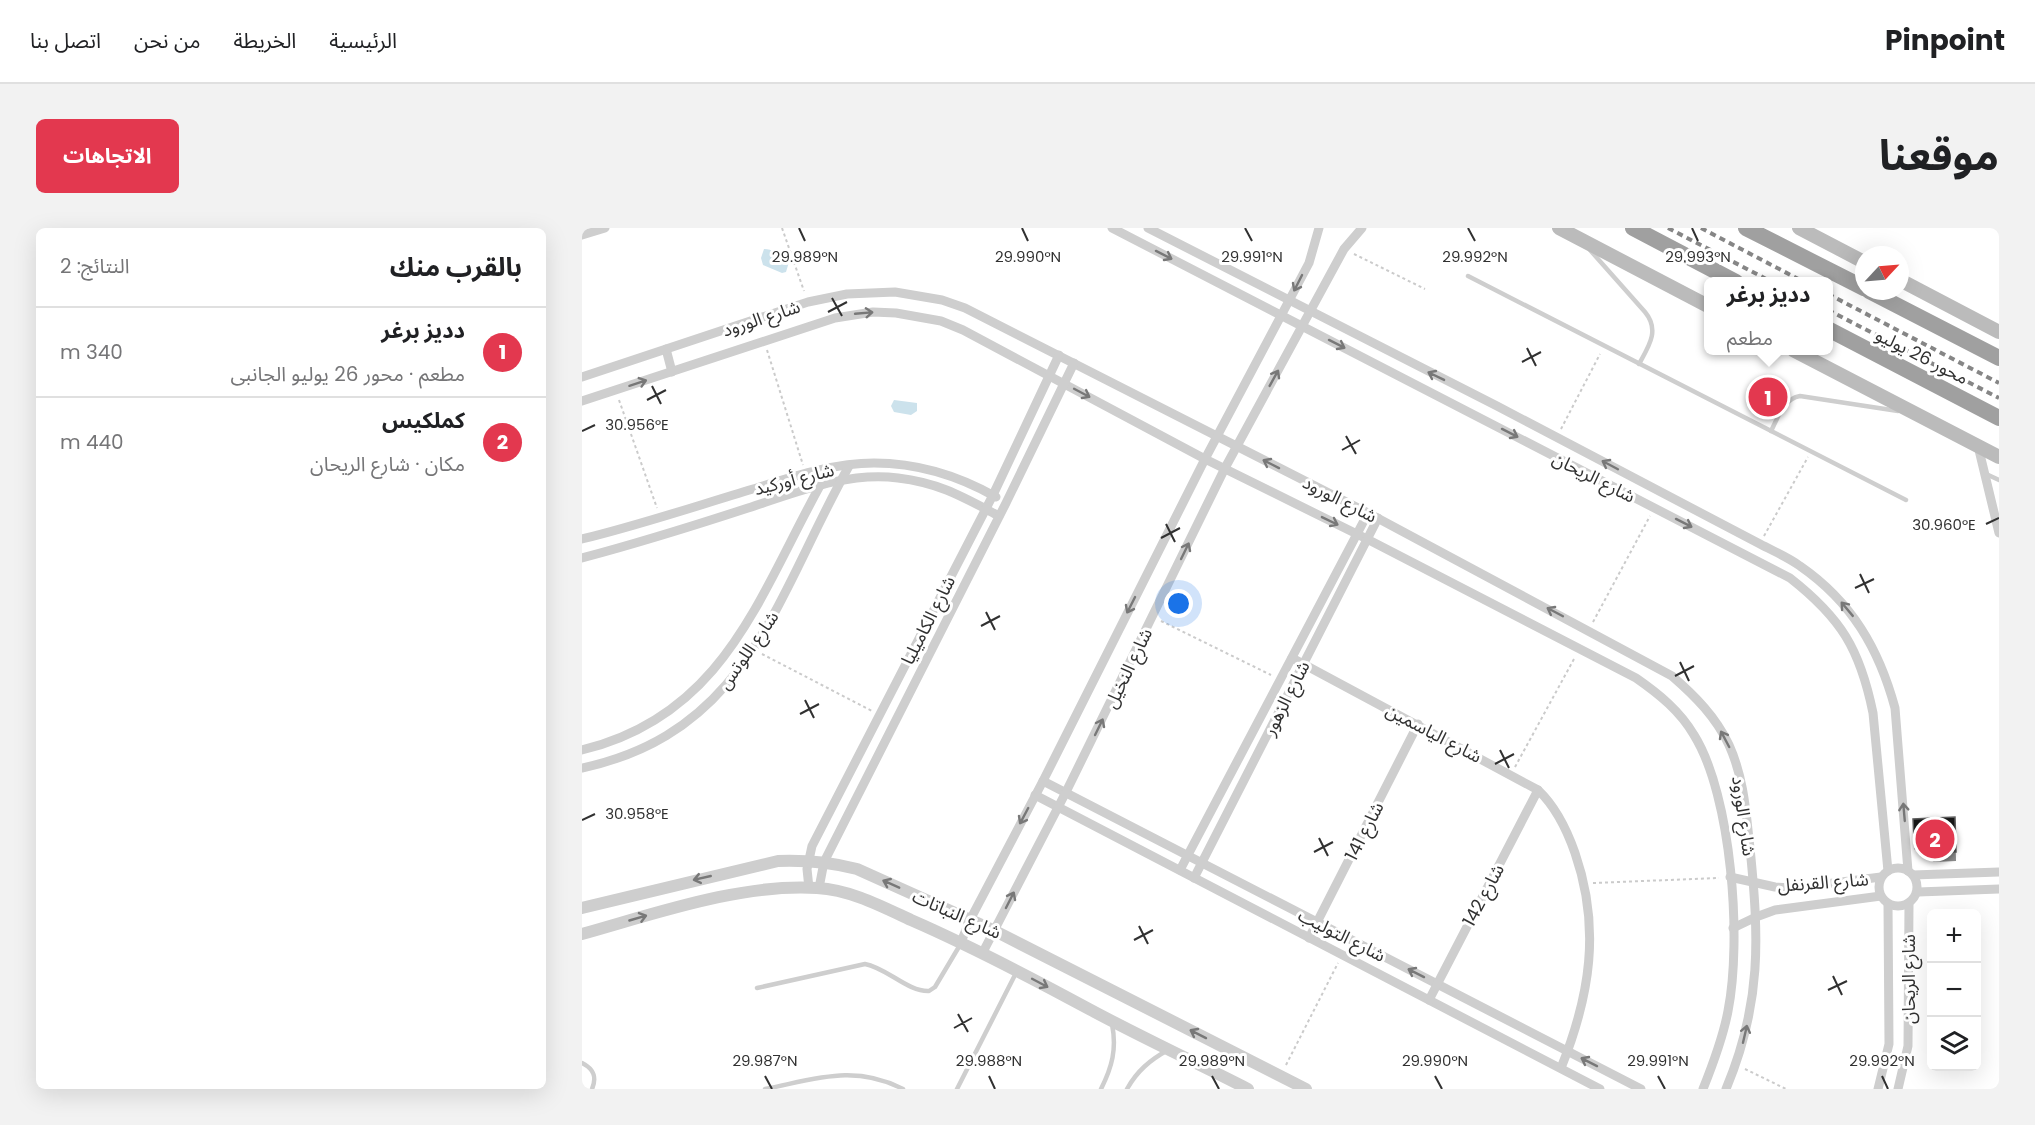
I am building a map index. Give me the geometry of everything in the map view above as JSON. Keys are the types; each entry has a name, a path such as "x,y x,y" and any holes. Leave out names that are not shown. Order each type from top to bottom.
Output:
{"highway":[{"path":"1633,228 1726,277"},
{"path":"1746,228 1855,283"},
{"name":"محور 26 يوليو","path":"1886,300 1999,358"},
{"name":"محور 26 يوليو","path":"1833,332 1999,418"}],"main road":[{"path":"1559,228 1704,304"},
{"path":"1799,228 1855,257"},
{"path":"1909,285 1999,332"},
{"path":"1801,355 1999,457"}],"street":[{"path":"582,235 605,228"},
{"name":"شارع الريحان","path":"1112,228 1790,578 1813,596 1836,620 1863,668 1873,713 1885,874"},
{"path":"1137,240 1143,228"},
{"name":"شارع الريحان","path":"1148,228 1760,544 1799,565 1826,586 1849,610 1868,639 1888,684 1895,708 1911,873"},
{"name":"شارع النخيل","path":"961,942 970,920 1043,781 1205,459 1309,263 1319,228"},
{"name":"شارع النخيل","path":"983,952 1066,792 1225,468 1344,249 1362,228"},
{"name":"شارع الورود","path":"582,377 808,302 871,292 918,295 965,308 1059,355 1378,518 1672,676 1695,696 1714,718 1729,745 1744,793 1756,917 1755,977 1751,1009 1737,1065 1726,1089"},
{"name":"شارع الورود","path":"582,401 835,318 873,312 908,314 941,321 992,344 1205,459 1367,539 1618,669 1658,694 1677,712 1698,741 1706,757 1720,801 1730,877 1733,973 1728,1011 1721,1039 1703,1089"},
{"path":"992,344 1003,327"},
{"path":"666,349 672,372"},
{"name":"شارع الكاميليا","path":"814,888 808,860 812,846 986,509 1059,355"},
{"name":"شارع الكاميليا","path":"814,888 824,862 1006,503 1074,363"},
{"path":"1978,446 1999,533"},
{"name":"شارع أوركيد","path":"582,539 806,473 873,463 903,465 962,479 1006,503"},
{"name":"شارع اللوتس","path":"582,768 627,756 675,731 709,704 729,683 777,610 849,466"},
{"name":"شارع اللوتس","path":"582,750 620,739 665,715 695,690 714,670 759,604 830,468"},
{"name":"شارع أوركيد","path":"582,558 641,542 819,486 867,476 897,477 927,483 955,492 999,516"},
{"name":"شارع الزهور","path":"1180,870 1368,513"},
{"name":"شارع الزهور","path":"1194,878 1378,518"},
{"path":"1579,649 1589,630"},
{"path":"1852,647 1868,639"},
{"path":"1618,669 1629,652"},
{"name":"شارع الياسمين","path":"1292,658 1511,775 1538,790 1549,800 1572,844 1584,884 1589,912 1590,959 1583,1005 1561,1068"},
{"name":"شارع 141","path":"1309,938 1418,724"},
{"name":"شارع التوليب","path":"1043,781 1641,1089"},
{"name":"شارع 142","path":"1429,1000 1538,790"},
{"name":"شارع التوليب","path":"1035,795 1600,1089"},
{"name":"شارع النباتات","path":"582,908 778,861 808,860 857,869 995,931 1306,1089"},
{"path":"1911,873 1918,885 1917,892 1909,904 1899,907 1888,904 1881,896 1879,886 1885,874 1898,868 1911,873 1999,872"},
{"name":"شارع القرنفل","path":"1730,877 1775,887 1794,888 1885,874"},
{"name":"شارع النباتات","path":"582,934 659,912 761,888 814,888 857,896 983,952 1112,1022 1170,1049 1230,1084 1248,1089"},
{"path":"1917,892 1999,889"},
{"name":"شارع القرنفل","path":"1733,928 1756,917 1785,909 1881,896"},
{"name":"شارع الريحان","path":"1878,1089 1889,1044 1888,904"},
{"name":"شارع الريحان","path":"1898,1089 1908,1046 1909,904"}],"lane":[{"path":"1582,241 1649,317 1653,335 1639,364"},
{"path":"1468,276 1906,500"},
{"path":"1771,431 1786,404 1794,397 1800,396 1913,413"},
{"path":"1984,473 1999,480"},
{"path":"757,988 866,964 877,967 919,990 929,991 935,987 961,942"},
{"path":"957,1089 1017,970"},
{"path":"1101,1089 1111,1069 1114,1053 1112,1022"},
{"path":"1127,1089 1144,1066 1170,1049"},
{"path":"582,1063 591,1068 594,1074 592,1089"},
{"path":"765,1089 835,1075 855,1074 876,1077 903,1089"}],"path":[{"path":"782,228 808,302"},
{"path":"1344,249 1425,289"},
{"path":"764,341 806,473"},
{"path":"1557,438 1604,346"},
{"path":"615,390 660,517"},
{"path":"1760,544 1811,452"},
{"path":"1589,630 1654,508"},
{"path":"1153,617 1280,680"},
{"path":"753,649 879,715"},
{"path":"1511,775 1579,649"},
{"path":"1584,884 1730,877"},
{"path":"1281,1076 1342,955"},
{"path":"1737,1065 1786,1089"}],"water":[{"path":"764,249 786,257 789,262 786,272 782,273 763,265 761,258"},
{"path":"894,400 917,403 917,411 911,415 894,412 891,406"}],"building":[{"path":"1955,817 1956,852 1934,852 1914,840 1913,819"}],"railway":[{"path":"1668,228 1762,277"},
{"path":"1701,228 1794,277"},
{"path":"1833,297 1999,383"},
{"path":"1833,313 1999,398"}],"place":[{"name":"دديز برغر","path":"1768,397"},
{"name":"كملكيس","path":"1935,839"}]}
